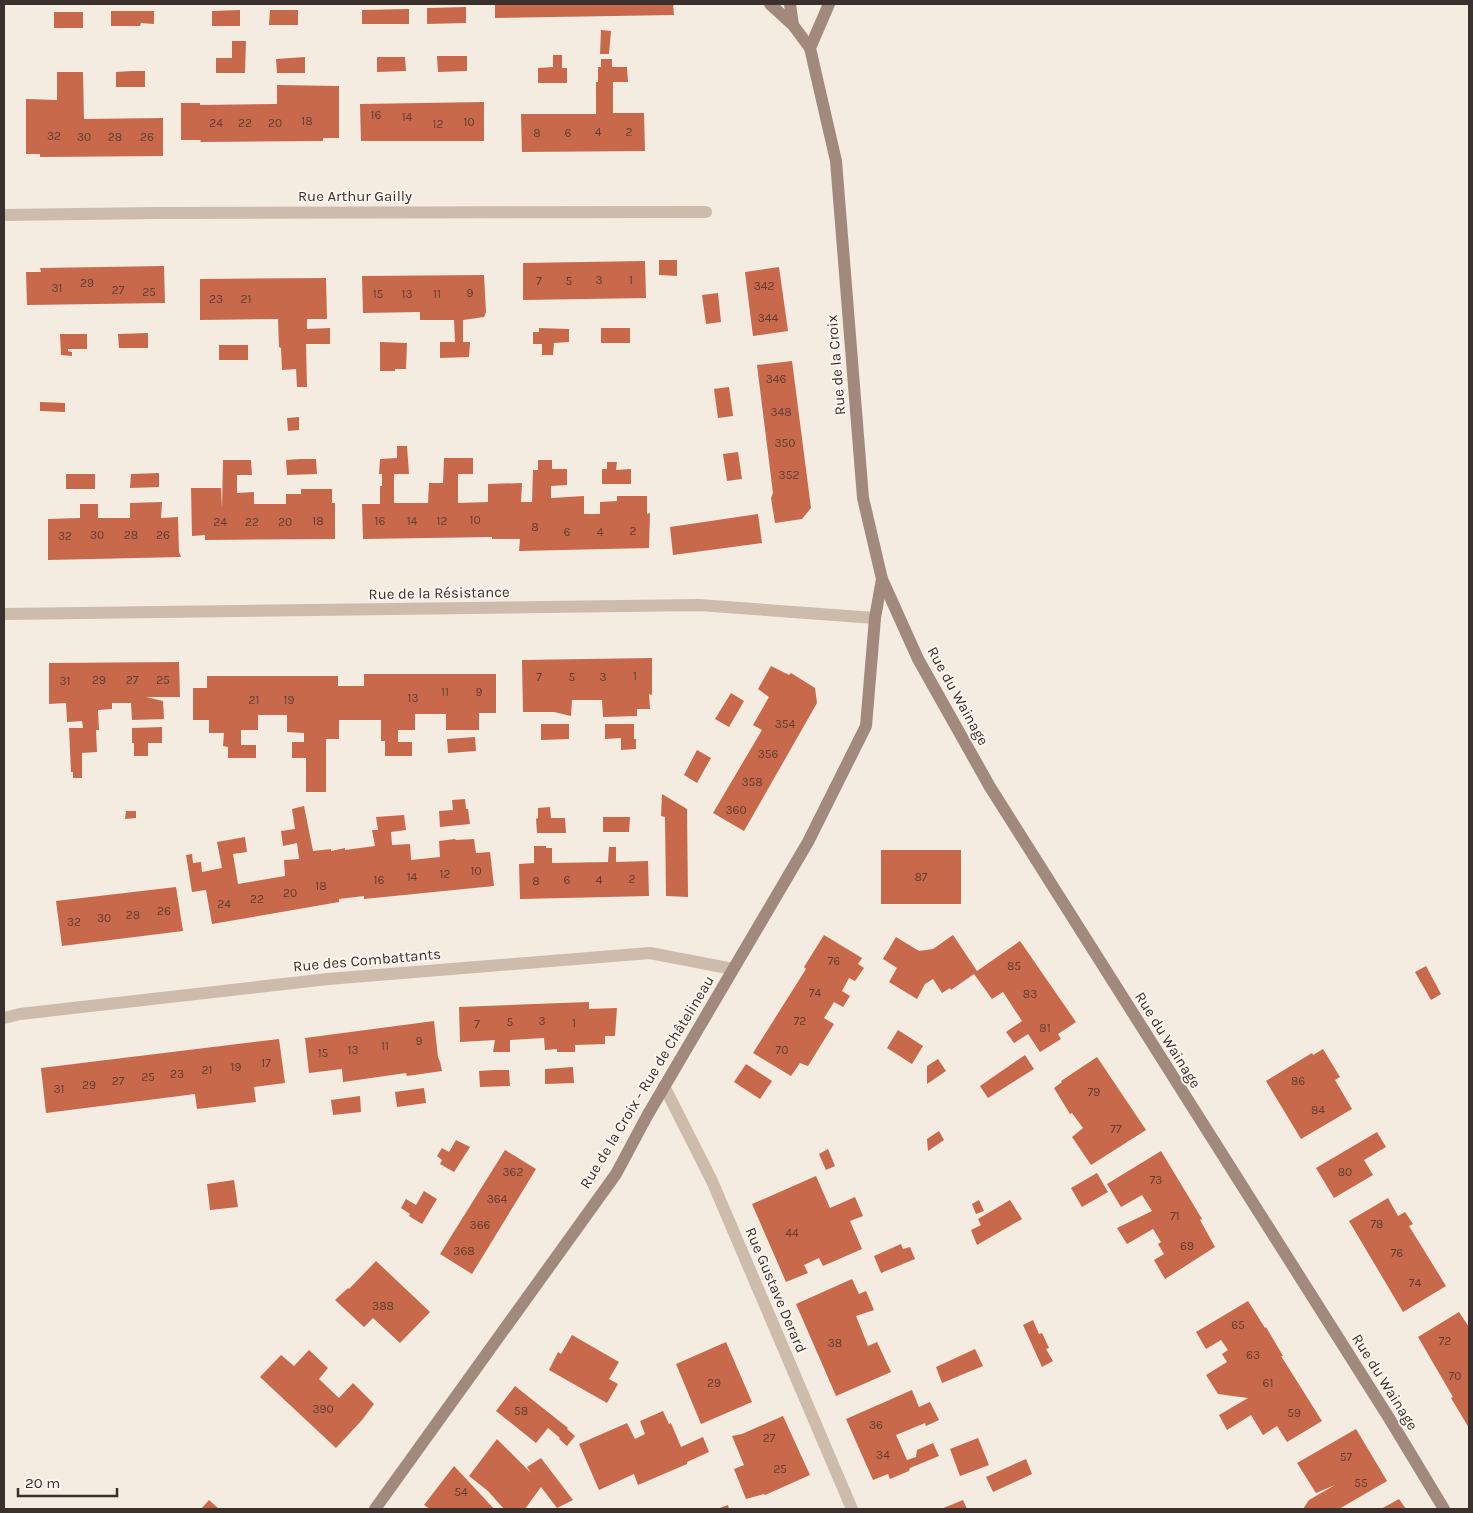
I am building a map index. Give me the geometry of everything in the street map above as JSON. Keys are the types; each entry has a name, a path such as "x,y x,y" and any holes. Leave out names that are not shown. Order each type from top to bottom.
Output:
{"street":[{"path":"770,4 794,25 810,48"},
{"path":"790,4 794,25"},
{"path":"810,48 828,4"},
{"name":"Rue de la Croix","path":"810,48 836,161 863,498 882,579 874,618 866,726"},
{"name":"Rue Arthur Gailly","path":"4,215 706,212"},
{"name":"Rue du Wainage","path":"882,579 918,659 990,787 1383,1409 1444,1509"},
{"name":"Rue de la Résistance","path":"4,614 699,605 874,618"},
{"name":"Rue de la Croix - Rue de Châtelineau","path":"375,1509 616,1174 664,1086 808,842 866,726"},
{"name":"Rue des Combattants","path":"4,1018 20,1014 328,978 650,953 733,969"},
{"name":"Rue Gustave Derard","path":"664,1086 712,1181 852,1509"}],"building":[{"path":"495,4 673,4 674,15 495,18"},
{"path":"466,7 466,23 427,24 427,8"},
{"path":"409,9 409,24 362,24 362,10"},
{"path":"240,10 240,26 212,26 212,11"},
{"path":"270,10 298,10 298,25 269,25"},
{"path":"111,11 154,11 154,24 141,23 140,26 111,26"},
{"path":"54,12 83,12 83,28 54,28"},
{"path":"601,30 611,31 609,54 600,54"},
{"path":"232,41 246,41 245,73 216,73 216,58 232,58"},
{"path":"553,55 562,55 562,68 567,68 567,83 538,83 538,68 553,67"},
{"path":"437,56 467,56 467,71 438,72"},
{"path":"305,57 305,73 277,73 276,59"},
{"path":"377,57 405,57 406,71 377,72"},
{"path":"601,59 612,59 612,67 627,67 628,82 613,82 613,113 644,113 645,151 522,152 521,114 596,114 596,82 598,82 598,67 601,67"},
{"path":"145,71 145,87 116,87 116,72"},
{"path":"57,72 83,72 84,119 163,118 163,156 40,157 40,154 26,154 26,99 57,100"},
{"path":"277,85 339,86 339,138 323,138 323,141 200,142 201,140 181,140 181,103 200,103 200,105 277,104"},
{"path":"484,102 484,141 361,141 360,104"},
{"path":"659,260 677,260 677,276 659,275"},
{"path":"645,261 646,298 523,300 523,263"},
{"path":"164,266 165,303 27,305 26,272 41,272 40,268"},
{"path":"779,267 788,331 753,336 745,272"},
{"path":"484,275 486,312 484,317 463,320 463,342 470,342 469,357 440,358 440,342 455,342 454,320 420,320 420,312 363,313 362,276"},
{"path":"326,278 327,319 307,319 307,329 330,328 330,344 306,344 307,387 297,387 296,369 282,370 278,319 200,320 200,279"},
{"path":"718,293 721,322 706,324 702,295"},
{"path":"539,328 569,329 569,342 554,343 553,355 542,355 542,344 533,344 533,332 539,332"},
{"path":"601,328 630,328 630,343 601,343"},
{"path":"148,333 148,348 119,348 118,334"},
{"path":"60,334 87,334 87,349 68,349 68,351 72,352 72,356 61,355"},
{"path":"380,342 407,343 406,369 380,371"},
{"path":"219,345 248,345 248,360 219,360"},
{"path":"792,361 811,508 802,519 775,523 757,365"},
{"path":"729,387 733,416 718,418 714,389"},
{"path":"40,402 65,403 65,412 40,411"},
{"path":"299,417 299,430 288,431 287,418"},
{"path":"397,446 407,446 409,474 394,474 394,503 428,503 429,483 443,483 444,458 473,458 473,474 458,474 458,503 488,502 488,484 522,483 521,502 532,502 533,470 538,470 538,460 552,460 552,469 567,469 567,485 551,486 551,498 584,496 584,514 600,514 600,502 617,501 617,496 647,496 647,514 650,513 649,548 519,551 520,539 492,539 492,537 363,539 362,504 380,504 382,474 379,474 380,459 397,458"},
{"path":"738,452 742,479 727,481 723,454"},
{"path":"316,459 317,474 287,475 286,460"},
{"path":"223,460 251,460 252,475 237,475 237,493 254,492 254,504 286,504 286,494 301,494 301,489 332,489 332,503 335,503 335,539 205,540 205,535 192,536 191,488 221,488 222,508"},
{"path":"607,462 617,462 616,470 631,469 631,484 602,484 602,469 607,469"},
{"path":"159,473 159,487 130,488 131,474"},
{"path":"66,474 95,474 95,489 66,489"},
{"path":"162,502 161,518 178,517 179,552 181,557 48,560 48,519 80,518 80,504 98,504 98,518 130,518 130,503"},
{"path":"758,514 762,543 673,555 670,527"},
{"path":"652,658 652,695 649,694 650,709 637,709 637,716 603,717 602,700 572,700 571,716 554,712 523,712 522,660"},
{"path":"179,662 180,697 146,697 163,701 164,719 132,720 131,703 112,703 112,709 98,710 99,730 96,730 97,752 82,753 82,778 73,778 73,772 71,772 69,728 83,728 82,721 67,722 66,703 49,704 49,663"},
{"path":"771,666 789,675 791,673 815,688 817,703 744,831 713,813 762,730 753,725 769,697 758,689"},
{"path":"364,674 496,674 496,713 479,713 479,730 446,730 446,714 415,714 415,730 398,730 398,742 412,742 412,756 385,756 385,741 381,741 381,720 339,720 339,739 326,739 326,792 306,792 306,758 292,758 292,742 304,742 304,733 287,732 287,715 258,715 258,730 241,730 241,745 256,745 256,758 228,758 228,747 223,746 224,733 209,733 209,720 193,720 193,688 207,688 207,676 338,676 338,686 364,686"},
{"path":"731,693 744,701 729,727 715,719"},
{"path":"541,724 569,724 569,739 541,740"},
{"path":"605,724 634,724 636,749 621,750 621,738 605,739"},
{"path":"162,727 162,743 148,743 148,756 134,756 132,728"},
{"path":"475,737 476,751 448,753 447,739"},
{"path":"697,750 711,758 697,783 684,775"},
{"path":"662,794 687,809 688,897 666,896 665,817 661,816"},
{"path":"465,799 470,824 440,827 439,811 453,810 452,800"},
{"path":"304,806 313,851 331,849 331,851 345,848 345,850 375,846 372,830 378,830 376,817 404,815 406,830 391,832 392,845 410,844 411,860 440,857 439,841 474,839 476,853 490,852 494,886 364,899 364,896 339,899 339,902 212,924 206,890 192,892 186,855 192,854 193,863 201,862 202,872 222,868 217,842 245,837 247,852 233,854 238,884 285,876 284,860 299,859 297,843 283,846 281,831 295,829 292,809"},
{"path":"550,807 551,818 565,818 566,833 537,833 536,819 538,818 538,808"},
{"path":"126,811 136,811 136,818 125,819"},
{"path":"603,817 630,817 629,832 603,832"},
{"path":"534,846 552,848 552,863 608,862 609,847 616,847 616,862 648,861 649,896 520,899 519,864 534,863"},
{"path":"881,850 961,850 961,904 881,904"},
{"path":"176,887 183,931 62,946 56,901"},
{"path":"824,935 862,958 858,964 864,968 855,981 849,978 842,991 850,996 843,1007 834,1002 824,1018 834,1024 808,1066 800,1063 791,1076 753,1053 806,969 804,967"},
{"path":"953,935 977,971 1020,941 1076,1022 1058,1034 1061,1039 1040,1052 1028,1034 1014,1043 1006,1032 1022,1021 1003,992 992,999 974,974 951,990 950,988 942,993 933,979 925,984 917,999 889,982 897,968 883,959 896,937 919,951 933,949"},
{"path":"1426,966 1441,994 1431,1000 1415,972"},
{"path":"589,1002 589,1009 617,1008 615,1036 605,1036 605,1044 575,1045 575,1052 557,1052 557,1049 545,1050 544,1038 510,1040 510,1052 493,1052 495,1040 460,1042 459,1007"},
{"path":"434,1021 438,1057 442,1071 407,1076 406,1073 343,1082 342,1069 309,1073 305,1038"},
{"path":"898,1030 923,1046 912,1064 887,1048"},
{"path":"279,1039 285,1083 254,1087 256,1102 197,1109 195,1094 46,1113 41,1068"},
{"path":"1323,1049 1340,1077 1335,1080 1352,1109 1301,1139 1266,1081 1312,1053 1313,1055"},
{"path":"1025,1055 1034,1069 988,1098 980,1086"},
{"path":"1097,1057 1146,1130 1091,1165 1072,1137 1083,1128 1072,1113 1070,1114 1054,1088 1061,1081"},
{"path":"938,1059 946,1071 927,1084 927,1066"},
{"path":"746,1064 772,1081 760,1099 734,1082"},
{"path":"573,1067 574,1083 545,1084 545,1069"},
{"path":"509,1070 510,1086 480,1087 479,1071"},
{"path":"424,1088 426,1103 397,1107 395,1092"},
{"path":"360,1096 361,1112 333,1115 331,1100"},
{"path":"939,1131 944,1140 928,1151 927,1139"},
{"path":"1377,1132 1386,1147 1364,1160 1373,1175 1334,1198 1316,1168"},
{"path":"456,1140 470,1147 454,1172 440,1164 442,1160 437,1156 442,1148 449,1152"},
{"path":"828,1149 835,1166 826,1170 819,1154"},
{"path":"505,1150 536,1169 472,1274 440,1254"},
{"path":"1161,1151 1202,1219 1200,1220 1215,1247 1165,1279 1154,1260 1164,1254 1158,1244 1161,1242 1153,1229 1127,1244 1117,1228 1152,1211 1142,1195 1121,1207 1107,1184"},
{"path":"1097,1173 1108,1192 1082,1207 1071,1188"},
{"path":"816,1176 830,1208 855,1197 863,1216 850,1221 862,1249 823,1266 819,1258 804,1265 808,1273 786,1282 752,1204"},
{"path":"234,1180 238,1207 210,1210 207,1184"},
{"path":"424,1191 437,1199 422,1224 409,1216 410,1214 401,1208 406,1199 416,1205"},
{"path":"1388,1198 1398,1216 1405,1212 1413,1224 1409,1226 1446,1286 1403,1312 1349,1221"},
{"path":"979,1200 984,1211 976,1214 972,1204"},
{"path":"1010,1200 1022,1219 977,1245 971,1230 981,1225 978,1219"},
{"path":"901,1244 903,1249 910,1247 915,1259 881,1273 874,1256"},
{"path":"376,1261 430,1312 400,1343 373,1318 364,1327 335,1300 349,1289"},
{"path":"852,1279 859,1294 866,1291 874,1310 856,1316 868,1346 877,1342 891,1372 836,1396 796,1304"},
{"path":"1248,1301 1266,1327 1283,1356 1281,1356 1322,1421 1287,1442 1277,1426 1263,1435 1251,1415 1227,1430 1219,1415 1248,1398 1218,1394 1206,1375 1227,1362 1222,1354 1228,1350 1221,1340 1206,1349 1196,1332"},
{"path":"1459,1312 1469,1327 1469,1428 1418,1337"},
{"path":"1033,1320 1039,1334 1042,1333 1049,1348 1046,1349 1053,1361 1042,1367 1023,1325"},
{"path":"572,1335 619,1362 609,1379 618,1384 607,1403 549,1370 558,1352 561,1354"},
{"path":"726,1342 752,1402 701,1424 676,1364"},
{"path":"975,1349 983,1366 942,1383 936,1367"},
{"path":"309,1350 328,1368 319,1379 339,1398 353,1383 374,1404 336,1448 260,1377 281,1355 294,1366"},
{"path":"515,1386 568,1428 575,1436 567,1446 548,1428 536,1443 496,1411"},
{"path":"912,1390 919,1407 930,1402 939,1420 926,1426 925,1423 896,1435 907,1460 916,1457 917,1450 933,1443 939,1456 890,1479 888,1474 873,1480 846,1419"},
{"path":"663,1411 669,1424 671,1423 681,1447 703,1437 709,1452 687,1462 687,1464 638,1485 634,1474 599,1490 579,1444 627,1423 635,1439 645,1434 640,1421"},
{"path":"783,1416 810,1475 765,1495 746,1499 734,1469 744,1465 732,1436 742,1434"},
{"path":"1356,1429 1387,1481 1339,1509 1303,1509 1309,1500 1335,1485 1316,1493 1297,1463"},
{"path":"978,1438 989,1465 960,1476 950,1449"},
{"path":"497,1439 531,1473 527,1467 541,1458 573,1500 557,1508 541,1487 525,1509 504,1509 488,1491 469,1476"},
{"path":"1026,1459 1032,1474 993,1492 986,1477"},
{"path":"454,1466 494,1509 430,1509 424,1505"},
{"path":"1399,1499 1406,1509 1381,1509"},
{"path":"209,1500 219,1509 201,1509"},
{"path":"963,1500 967,1509 941,1509"},
{"path":"728,1505 729,1509 717,1509"}]}
